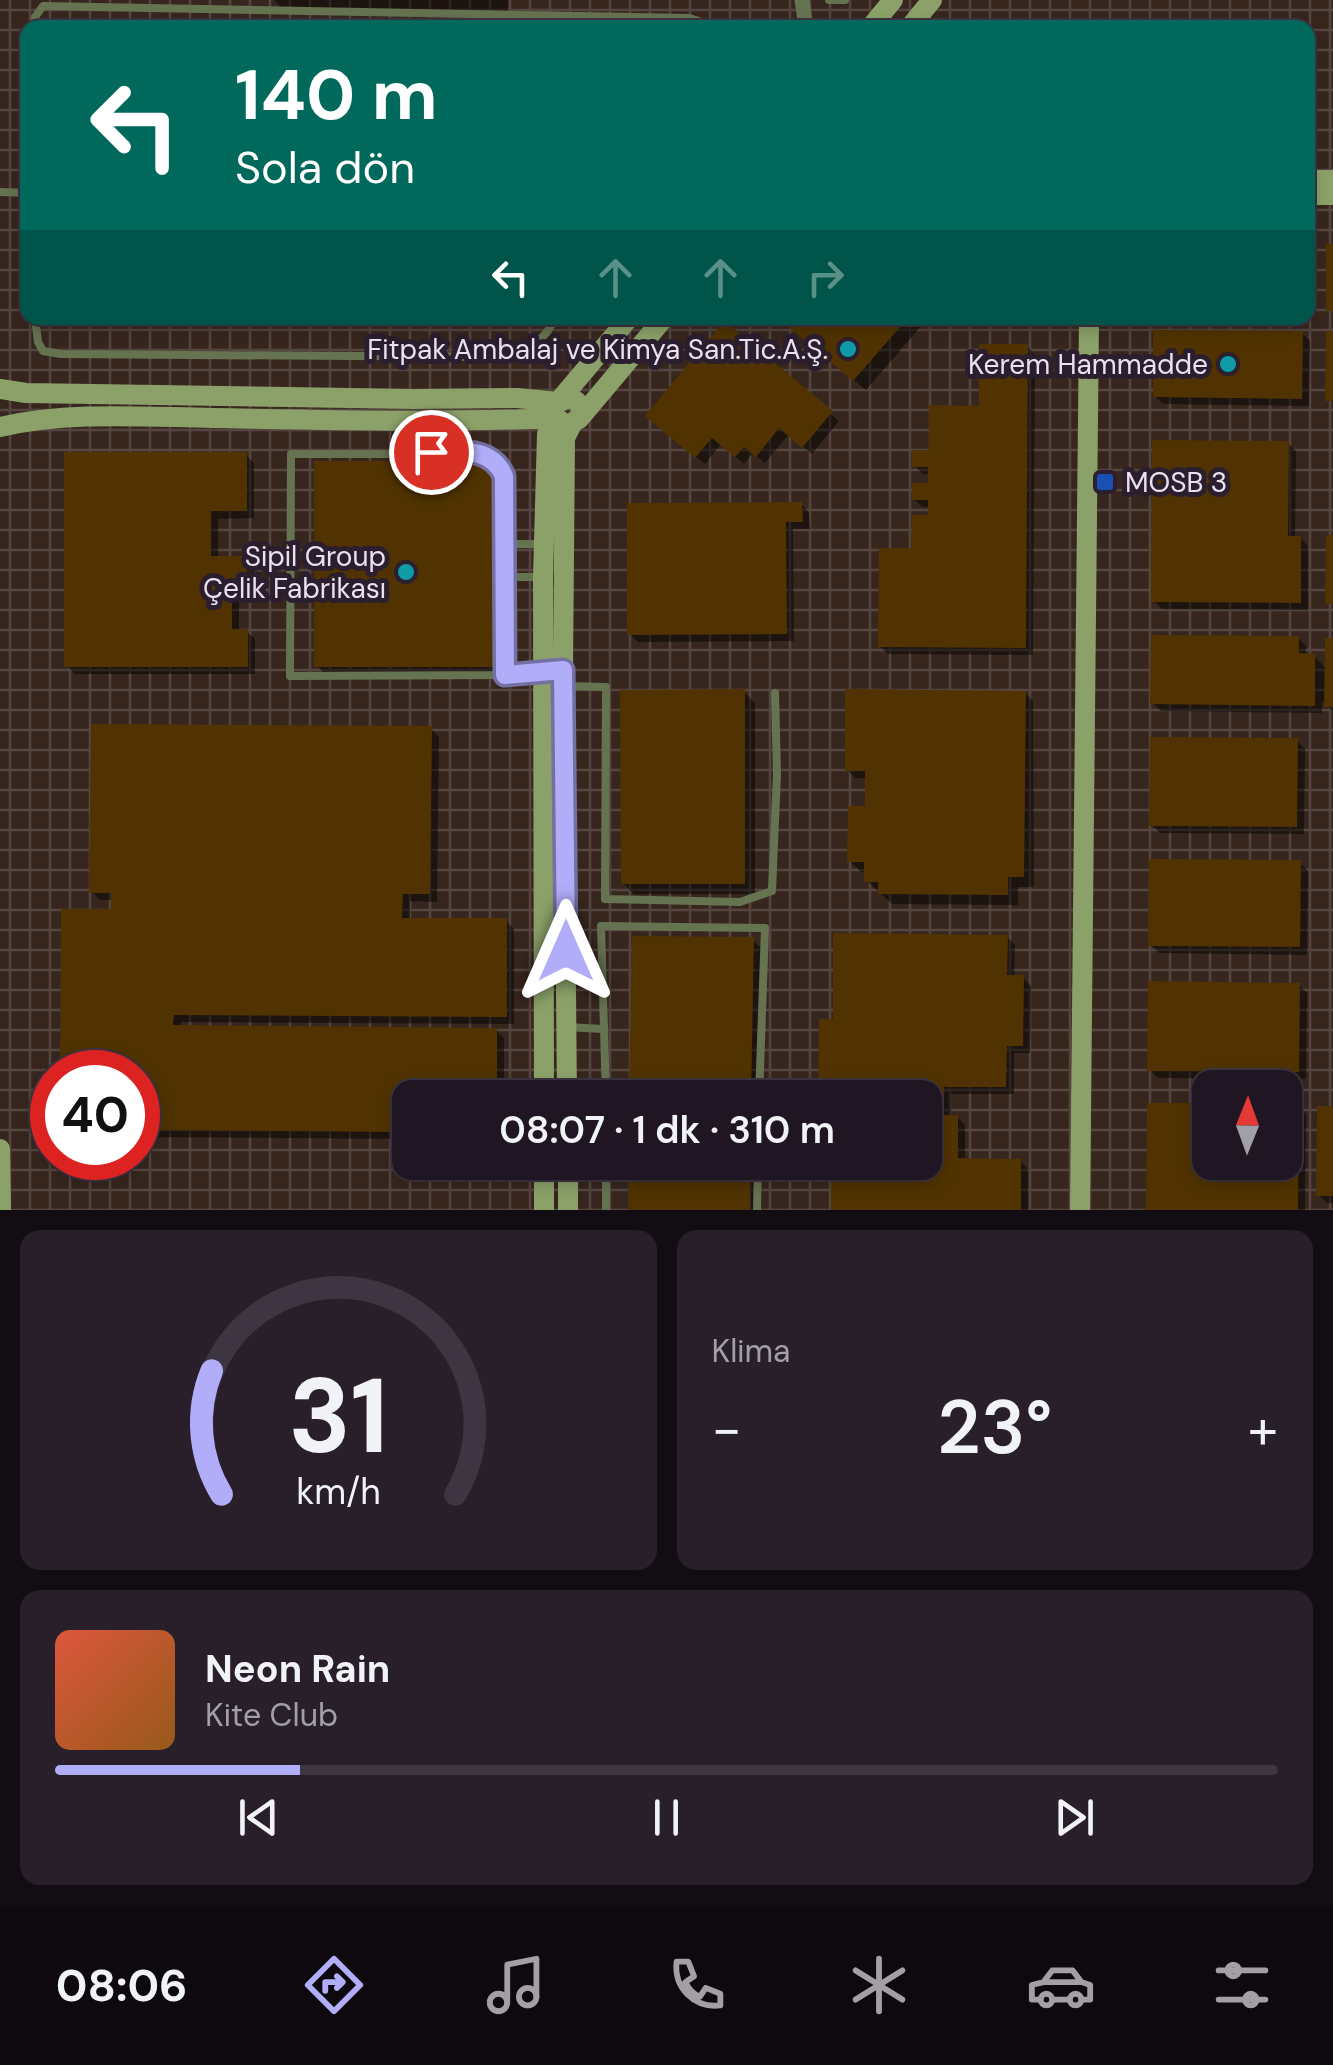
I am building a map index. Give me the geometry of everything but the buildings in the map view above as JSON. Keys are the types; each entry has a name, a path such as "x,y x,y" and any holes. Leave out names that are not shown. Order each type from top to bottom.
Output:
{"street":[{"path":"877,20 893,0"},
{"path":"916,20 932,0"},
{"path":"545,1080 566,416 594,358 623,325"},
{"path":"567,1080 557,675 543,576 546,434 657,325"},
{"path":"1080,1210 1089,325"},
{"path":"517,398 560,380 594,358"},
{"path":"0,390 517,398 566,416 503,420 122,417 0,424 4,408 0,390"},
{"path":"503,420 534,436 546,469"},
{"path":"0,1150 1,1210"},
{"path":"544,1180 544,1210"},
{"path":"568,1180 568,1210"}],"lane":[{"path":"829,0 845,0"},
{"path":"35,20 44,6 696,20"},
{"path":"36,325 43,352 61,354 485,357 512,356 547,337 553,325"},
{"path":"505,675 504,476 498,462 484,454 291,454 290,676 557,675 606,687 606,899 740,902 772,892 777,774 775,694"},
{"path":"505,544 543,544"},
{"path":"506,577 543,576"},
{"path":"605,1080 600,926 766,928 760,1080"},
{"path":"566,1027 602,1028"},
{"path":"606,1180 606,1210"},
{"path":"757,1210 758,1180"}],"shaded area":[{"path":"0,0 1333,0 1333,1210 0,1210"}],"place":[{"name":"Fitpak Ambalaj ve Kimya San.Tic.A.Ş.","path":"848,349"},
{"name":"Kerem Hammadde","path":"1228,364"},
{"name":"MOSB 3","path":"1105,482"},
{"name":"Sipil Group Çelik Fabrikası","path":"406,572"}],"route":[{"path":"431,452 484,454 498,462 504,476 505,675 563,670 566,951"}]}
